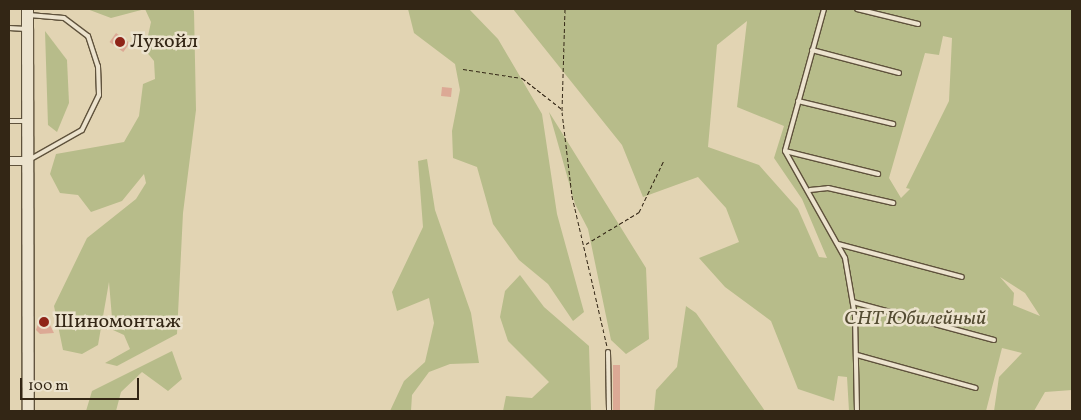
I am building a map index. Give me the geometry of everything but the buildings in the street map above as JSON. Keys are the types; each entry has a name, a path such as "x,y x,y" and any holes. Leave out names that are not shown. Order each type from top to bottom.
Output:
{"main road":[{"path":"27,12 28,411"}],"street":[{"path":"9,161 27,160"}],"lane":[{"path":"824,9 786,151 810,190 838,244 853,302 858,355 857,410 864,411"},
{"path":"857,9 918,24"},
{"path":"27,12 64,18 88,36 98,66 99,95 82,130 27,160"},
{"path":"9,28 26,29"},
{"path":"812,50 899,73"},
{"path":"798,101 892,124"},
{"path":"9,121 26,121"},
{"path":"786,151 878,174"},
{"path":"810,190 828,188 893,203"},
{"path":"838,244 962,277"},
{"path":"853,302 994,340"},
{"path":"608,352 609,411"},
{"path":"858,355 976,388"}],"path":[{"path":"565,9 562,110 572,196 585,244 608,352"},
{"path":"463,69 522,78 562,110"},
{"path":"585,244 639,212 664,160"}],"green space":[{"path":"87,9 145,9 111,18"},
{"path":"145,9 192,9 194,11 196,110 183,213 177,334 117,366 105,363 130,349 124,335 113,330 109,282 98,345 82,354 63,350 54,306 87,238 136,199 146,183 144,174 122,201 91,212 78,195 60,193 50,174 56,154 124,142 139,116 143,84 155,79 154,61 145,50 151,22"},
{"path":"408,9 469,9 498,39 542,114 557,214 584,312 573,321 548,284 519,260 493,224 477,167 453,158 452,131 460,90 455,64 414,33"},
{"name":"СНТ Юбилейный","path":"513,9 1072,9 1072,390 1045,392 1034,411 994,411 999,377 1022,353 1002,348 986,411 849,411 847,377 838,376 834,401 798,389 771,321 725,287 699,258 739,242 726,208 698,177 643,197 622,145","holes":["747,21 737,107 784,126 774,158 802,199 827,258 819,257 798,209 759,165 708,147 717,45","943,36 952,38 949,101 906,188 910,189 901,198 889,178 925,53 939,55","1000,277 1025,293 1040,316 1013,305 1014,293"]},
{"path":"45,31 67,60 69,103 57,132 48,125"},
{"path":"549,112 646,268 649,339 626,354 611,340 588,229 575,204"},
{"path":"427,159 435,210 471,313 479,363 450,364 429,372 412,395 411,411 390,411 404,381 425,362 434,323 429,298 397,311 392,292 423,227 418,161"},
{"path":"520,275 544,307 589,346 591,411 503,411 506,396 532,398 549,382 508,341 500,317 505,291"},
{"path":"686,306 696,313 765,411 654,411 656,390 677,367"},
{"path":"172,351 182,379 168,391 142,372 121,392 116,411 86,411 92,391"}],"place":[{"name":"Лукойл","path":"120,42"},
{"name":"Шиномонтаж","path":"44,322"}]}
